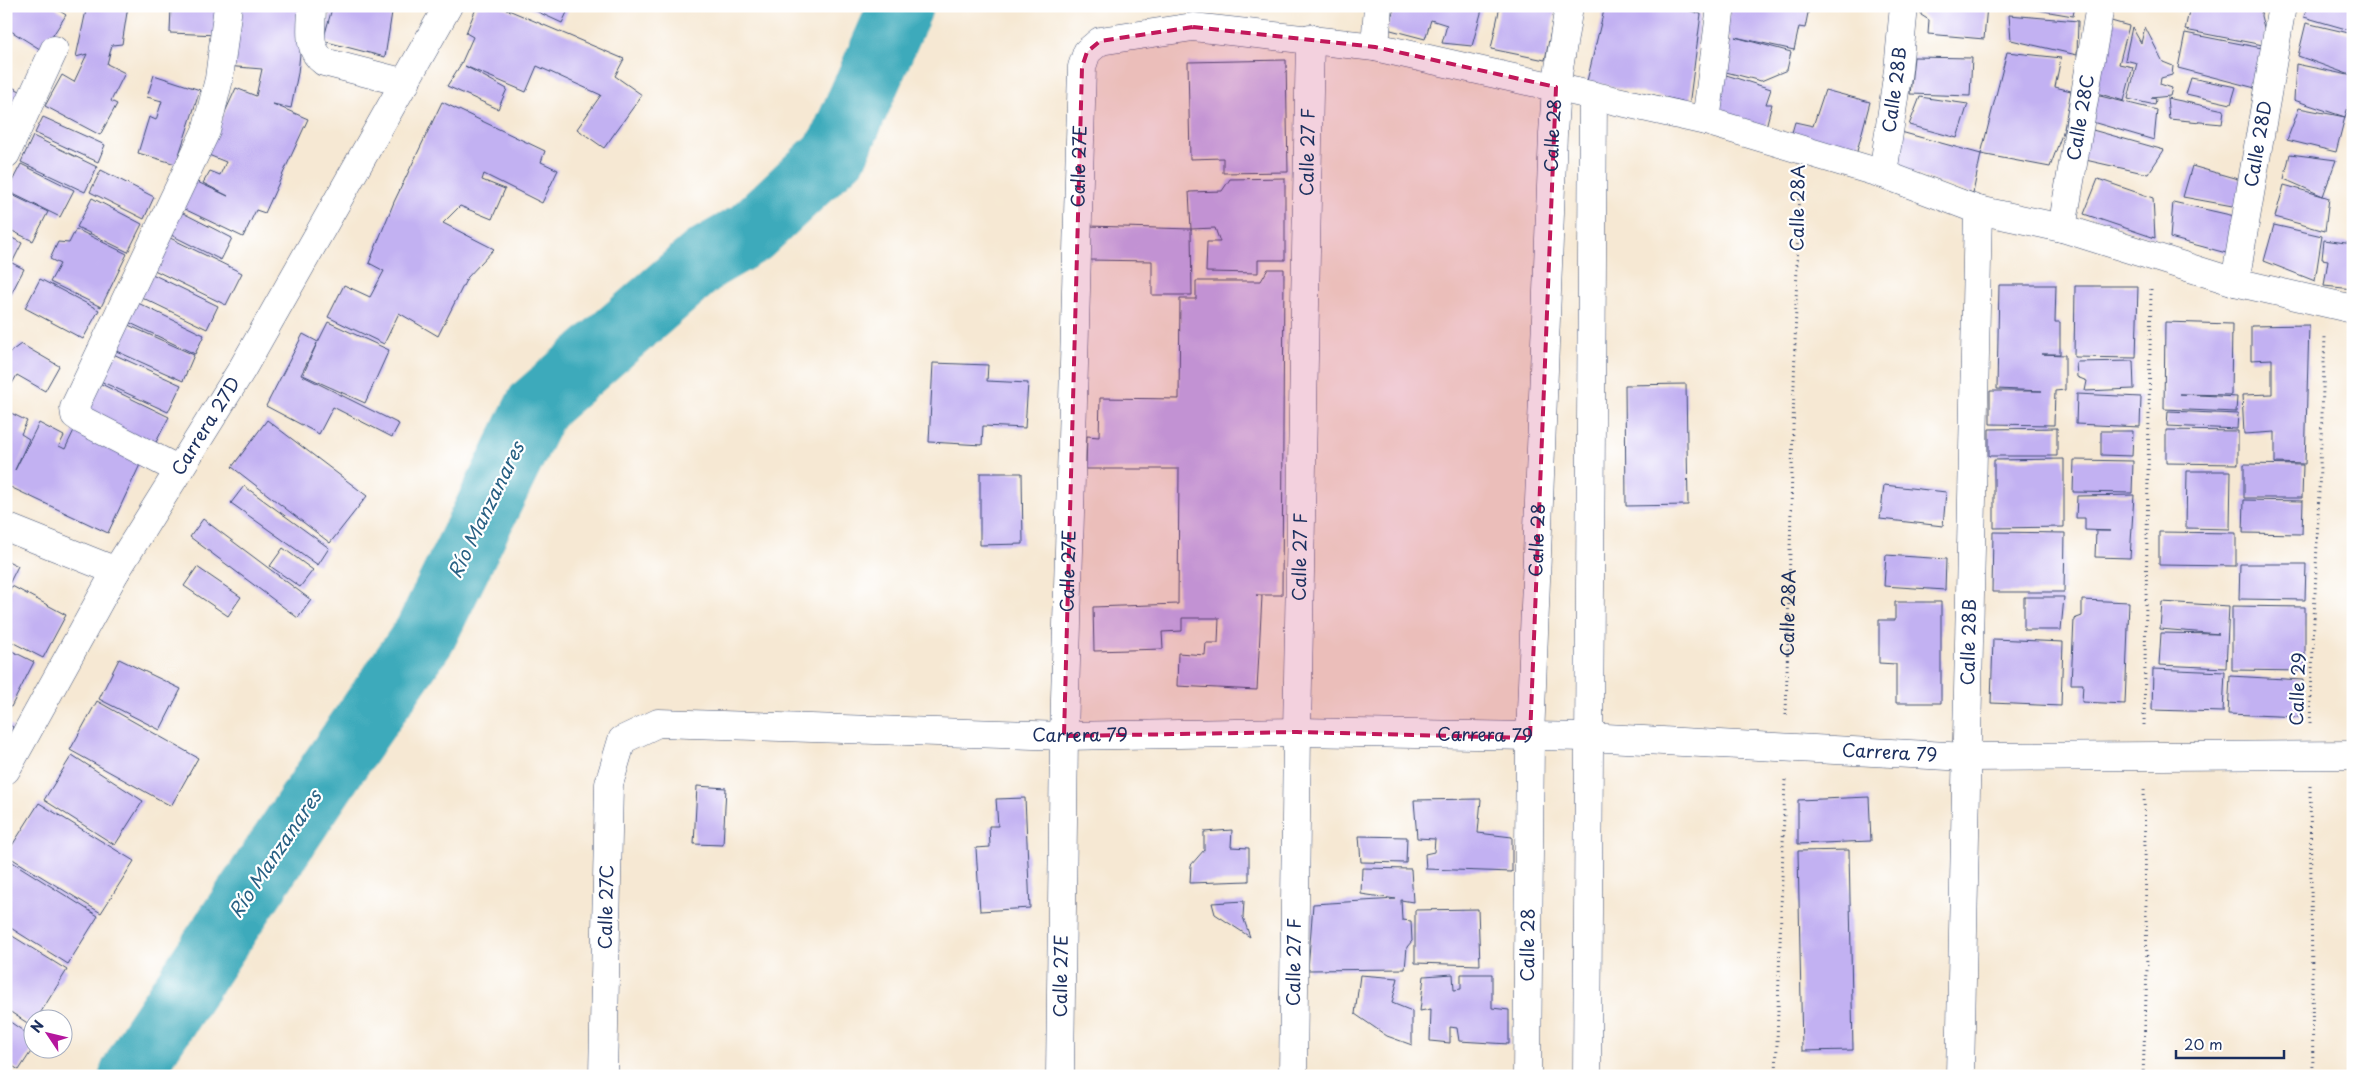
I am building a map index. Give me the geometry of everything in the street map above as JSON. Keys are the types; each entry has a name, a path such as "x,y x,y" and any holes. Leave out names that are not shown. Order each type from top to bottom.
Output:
{"street":[{"path":"179,470 82,420 75,415 74,408 206,131 219,79 228,6"},
{"path":"312,6 311,43 316,56 324,62 406,83"},
{"name":"Carrera 27D","path":"6,770 116,571 242,369 448,6"},
{"path":"1375,46 1378,6"},
{"name":"Calle 28","path":"1527,1076 1530,738 1556,87 1569,6"},
{"path":"1706,122 1721,6"},
{"name":"Calle 28B","path":"1883,174 1898,70 1904,6"},
{"name":"Calle 28C","path":"2062,228 2100,6"},
{"name":"Calle 28D","path":"2235,282 2282,6"},
{"path":"1194,16 1310,38 1375,46 1706,122 1883,174 1978,210 2062,228 2235,282 2353,309"},
{"name":"Calle 27E","path":"1060,1076 1064,736 1082,67 1087,52 1100,41 1194,16"},
{"name":"Calle 27 F","path":"1293,1076 1296,732 1310,38"},
{"path":"6,154 54,50"},
{"path":"1587,1076 1593,96"},
{"name":"Calle 28B","path":"1960,1076 1978,210"},
{"path":"6,527 116,571"},
{"name":"Carrera 79","path":"622,740 658,723 1064,736 1296,732 1530,738 1588,737 1967,756 2353,755"},
{"name":"Calle 27C","path":"603,1076 609,784 622,740"}],"path":[{"name":"Calle 28A","path":"1776,1076 1786,748 1800,149"},
{"path":"2142,1076 2147,970 2143,756 2152,256"},
{"name":"Calle 29","path":"2313,1076 2309,755 2327,303"}],"highlighted area":[{"path":"1193,27 1310,38 1375,47 1556,87 1530,738 1297,732 1064,736 1082,67 1087,52 1100,41"}],"building":[{"path":"11,6 52,6 66,15 43,51 6,28 6,14"},
{"path":"87,6 128,6 122,44 112,45 107,64 125,73 111,101 117,104 100,135 45,106 62,75 74,82 87,54 76,57"},
{"path":"171,6 219,6 218,35 170,33"},
{"path":"231,6 305,6 298,73 291,108 273,104 308,119 265,213 256,210 243,237 180,207 193,180 228,196 203,183 210,171 220,175 226,162 206,154 236,88 256,96 262,69 225,66"},
{"path":"329,6 393,6 385,57 323,41 331,12"},
{"path":"477,6 499,6 624,59 615,76 642,95 604,148 577,129 601,95 537,66 526,92 465,66 507,89 498,109 447,86 461,64 473,37 466,33"},
{"path":"525,6 570,6 562,23"},
{"path":"1395,6 1483,6 1472,46 1442,43 1447,25 1431,20 1425,39 1387,29"},
{"path":"1500,6 1556,6 1545,60 1491,49"},
{"path":"1605,6 1678,8 1674,6 1684,6 1684,9 1701,14 1689,106 1682,101 1587,81"},
{"path":"1731,6 1805,6 1808,13 1805,28 1799,27 1794,50 1735,37 1791,52 1787,70 1761,81 1722,71 1731,37 1724,35"},
{"path":"1922,6 1987,6 1984,39 1928,34 1929,20 1921,15"},
{"path":"2014,6 2075,6 2073,16"},
{"path":"2190,6 2262,6 2261,16 2266,35 2263,45 2185,30"},
{"path":"2307,6 2353,6 2353,31 2304,17"},
{"path":"2009,15 2078,21 2077,55 2011,40"},
{"path":"2104,19 2129,26 2119,64 2133,67 2124,101 2090,91"},
{"path":"2306,23 2353,34 2353,76 2298,56"},
{"path":"2132,27 2141,43 2145,27 2163,62 2173,66 2172,75 2161,78 2160,84 2172,88 2170,96 2151,98 2156,99 2155,105 2128,99 2137,63 2125,60"},
{"path":"2185,33 2267,49 2259,89 2178,68"},
{"path":"2007,52 2061,58 2055,87 2071,91 2064,129 2050,167 1981,154"},
{"path":"1914,57 1972,58 1970,96 1910,94"},
{"path":"1286,60 1288,172 1223,173 1223,158 1190,159 1188,62"},
{"path":"2296,64 2353,76 2353,91 2345,117 2294,100"},
{"path":"1723,74 1771,89 1766,104 1772,104 1766,127 1712,110"},
{"path":"154,75 200,90 176,164 138,153 149,117 156,120 162,101 147,97"},
{"path":"2191,78 2236,87 2231,104 2186,94"},
{"path":"6,84 24,93 6,127"},
{"path":"1825,90 1870,102 1856,155 1791,136 1795,122 1813,126"},
{"path":"2096,95 2157,110 2154,140 2089,121"},
{"path":"1920,97 1968,104 1957,138 1909,125"},
{"path":"2167,98 2224,110 2222,124 2169,119"},
{"path":"442,102 545,151 541,162 558,170 542,203 484,174 482,180 505,189 492,219 460,206 443,223 494,249 467,278 438,336 399,313 384,344 328,317 344,285 370,297 384,271 369,263 394,202"},
{"path":"2299,108 2345,117 2336,152 2287,140"},
{"path":"43,117 105,145 98,162 35,133"},
{"path":"2089,129 2164,150 2148,174 2081,159"},
{"path":"1901,132 1981,154 1973,193 1898,168"},
{"path":"33,136 97,167 85,192 21,162"},
{"path":"2290,154 2336,160 2323,196 2284,179"},
{"path":"21,164 74,190 60,217 7,191"},
{"path":"2192,166 2241,180 2238,207 2183,197"},
{"path":"101,170 154,197 144,219 90,192"},
{"path":"1285,178 1285,260 1258,260 1258,273 1206,272 1207,242 1220,242 1215,228 1191,229 1189,192 1222,191 1230,179"},
{"path":"2098,179 2153,198 2155,238 2084,214"},
{"path":"2284,185 2329,198 2325,231 2275,217"},
{"path":"6,192 48,212 33,241 6,228"},
{"path":"92,198 142,224 128,252 77,227"},
{"path":"2173,202 2239,217 2230,254 2170,238"},
{"path":"179,211 232,238 221,260 167,233"},
{"path":"2274,225 2322,236 2315,281 2264,261"},
{"path":"1089,226 1191,229 1192,295 1152,295 1152,261 1089,260"},
{"path":"76,229 127,254 101,307 50,282 60,264 50,259 58,242 69,243"},
{"path":"6,235 22,243 13,261 6,257"},
{"path":"164,235 242,273 226,305 148,267"},
{"path":"2324,240 2353,244 2353,289 2324,286 2328,260 2322,259"},
{"path":"6,260 24,269 10,296 6,294"},
{"path":"1268,269 1284,269 1282,595 1256,595 1262,596 1257,690 1177,686 1178,653 1205,655 1206,643 1218,643 1219,618 1182,618 1182,631 1162,632 1163,649 1094,651 1093,607 1178,604 1179,469 1086,469 1087,436 1099,437 1100,398 1179,399 1180,299 1196,299 1196,281 1261,281"},
{"path":"148,272 218,306 207,329 137,295"},
{"path":"40,279 99,310 83,339 25,308"},
{"path":"1999,285 2056,285 2055,322 2060,322 2060,354 2041,354 2065,355 2065,390 2055,391 2054,425 1990,424 1990,391 2042,391 1997,389"},
{"path":"2075,286 2138,286 2136,358 2074,357"},
{"path":"136,302 204,335 195,354 126,321"},
{"path":"328,322 389,350 365,403 303,375 317,343 301,375 399,424 392,437 333,407 319,434 266,406 303,334 318,342"},
{"path":"2165,322 2232,324 2231,395 2180,394 2237,397 2236,412 2164,409"},
{"path":"126,324 194,355 183,381 114,350"},
{"path":"2309,325 2305,464 2275,463 2275,432 2244,434 2242,395 2272,394 2272,359 2251,360 2251,326"},
{"path":"21,344 59,366 45,391 17,375 6,394 6,355"},
{"path":"111,353 181,385 168,412 98,380"},
{"path":"2133,361 2134,389 2085,391 2087,381 2077,377 2076,362"},
{"path":"933,363 988,365 987,381 1028,383 1025,428 983,426 982,445 929,442"},
{"path":"93,380 169,417 153,448 78,411"},
{"path":"1686,384 1688,505 1626,506 1625,385"},
{"path":"2077,394 2141,397 2140,427 2076,424"},
{"path":"2168,411 2238,414 2237,429 2167,426"},
{"path":"9,412 27,421 21,434 29,439 15,470 39,423 64,436 59,446 65,449 78,422 145,454 108,533 6,485 6,418"},
{"path":"267,420 367,496 330,543 232,467"},
{"path":"2057,428 2057,456 1989,456 1989,429"},
{"path":"2166,430 2238,431 2238,464 2166,463"},
{"path":"2101,431 2133,431 2132,456 2101,455"},
{"path":"2064,459 2064,527 1994,528 1994,460"},
{"path":"2074,460 2133,461 2132,493 2073,492"},
{"path":"2244,464 2303,465 2302,498 2244,498"},
{"path":"2187,471 2231,471 2230,529 2186,528"},
{"path":"980,473 1022,473 1023,544 980,545"},
{"path":"1884,485 1946,492 1943,526 1880,519"},
{"path":"244,486 329,548 318,565 231,503"},
{"path":"2134,495 2130,558 2095,557 2096,531 2111,531 2085,530 2085,518 2076,518 2077,496"},
{"path":"2244,500 2303,501 2302,534 2243,533"},
{"path":"203,519 311,600 298,618 190,537"},
{"path":"1993,532 2065,533 2064,592 1992,592"},
{"path":"2159,532 2236,533 2236,566 2159,565"},
{"path":"283,548 313,570 300,587 270,566"},
{"path":"1886,555 1946,559 1945,590 1884,586"},
{"path":"6,560 18,566 6,590"},
{"path":"2240,564 2306,564 2305,600 2239,599"},
{"path":"197,567 241,597 228,616 184,586"},
{"path":"12,586 66,615 43,658 6,639 6,596"},
{"path":"2024,597 2064,597 2061,630 2024,630"},
{"path":"2082,600 2129,602 2125,704 2082,702 2083,684 2071,684 2074,619 2082,616"},
{"path":"1895,602 1941,602 1941,703 1896,703 1896,664 1879,663 1879,620 1895,620"},
{"path":"2162,602 2229,606 2226,668 2159,665 2161,633 2219,634 2160,629"},
{"path":"2232,606 2305,607 2305,671 2232,670"},
{"path":"1993,639 2063,642 2061,706 1991,703"},
{"path":"6,648 34,662 11,707 6,705"},
{"path":"119,659 181,689 160,730 99,699"},
{"path":"2153,669 2225,672 2223,712 2152,710"},
{"path":"2230,676 2303,680 2301,717 2228,714"},
{"path":"97,701 198,758 171,806 70,750"},
{"path":"6,723 13,727 6,743"},
{"path":"72,755 143,801 115,845 44,800"},
{"path":"697,786 726,788 723,845 694,844"},
{"path":"1869,797 1871,841 1798,844 1798,800"},
{"path":"1025,798 1030,908 980,911 976,848 990,847 989,826 998,826 996,799"},
{"path":"1481,799 1478,833 1512,837 1512,872 1426,869 1425,854 1434,852 1435,839 1417,838 1414,800"},
{"path":"39,803 134,861 101,913 6,855"},
{"path":"1232,830 1231,847 1249,848 1249,881 1190,883 1191,865 1204,850 1204,832"},
{"path":"1359,836 1407,837 1406,863 1361,862"},
{"path":"1849,850 1853,1050 1802,1051 1798,851"},
{"path":"6,858 98,916 68,964 6,925"},
{"path":"1362,868 1411,869 1413,902 1401,900 1402,920 1411,921 1412,941 1407,947 1405,969 1308,970 1313,904 1396,899 1361,894"},
{"path":"1244,901 1243,917 1250,937 1215,914 1212,903"},
{"path":"1478,909 1480,965 1415,963 1415,910"},
{"path":"6,932 67,970 42,1010 22,1010 22,1019 6,1009"},
{"path":"1453,974 1454,990 1461,989 1461,974 1492,974 1492,1008 1509,1010 1509,1044 1459,1041 1457,1028 1450,1027 1450,1043 1430,1041 1431,1009 1420,1011 1424,976"},
{"path":"1360,975 1398,978 1392,1003 1412,1011 1412,1045 1387,1036 1355,1014"},
{"path":"6,1019 22,1030 22,1060 26,1060 19,1070 6,1062"}],"waterway":[{"name":"Río Manzanares","path":"131,1076 151,1040 332,769 425,635 537,406 705,259 750,233 837,151 901,6"}]}
